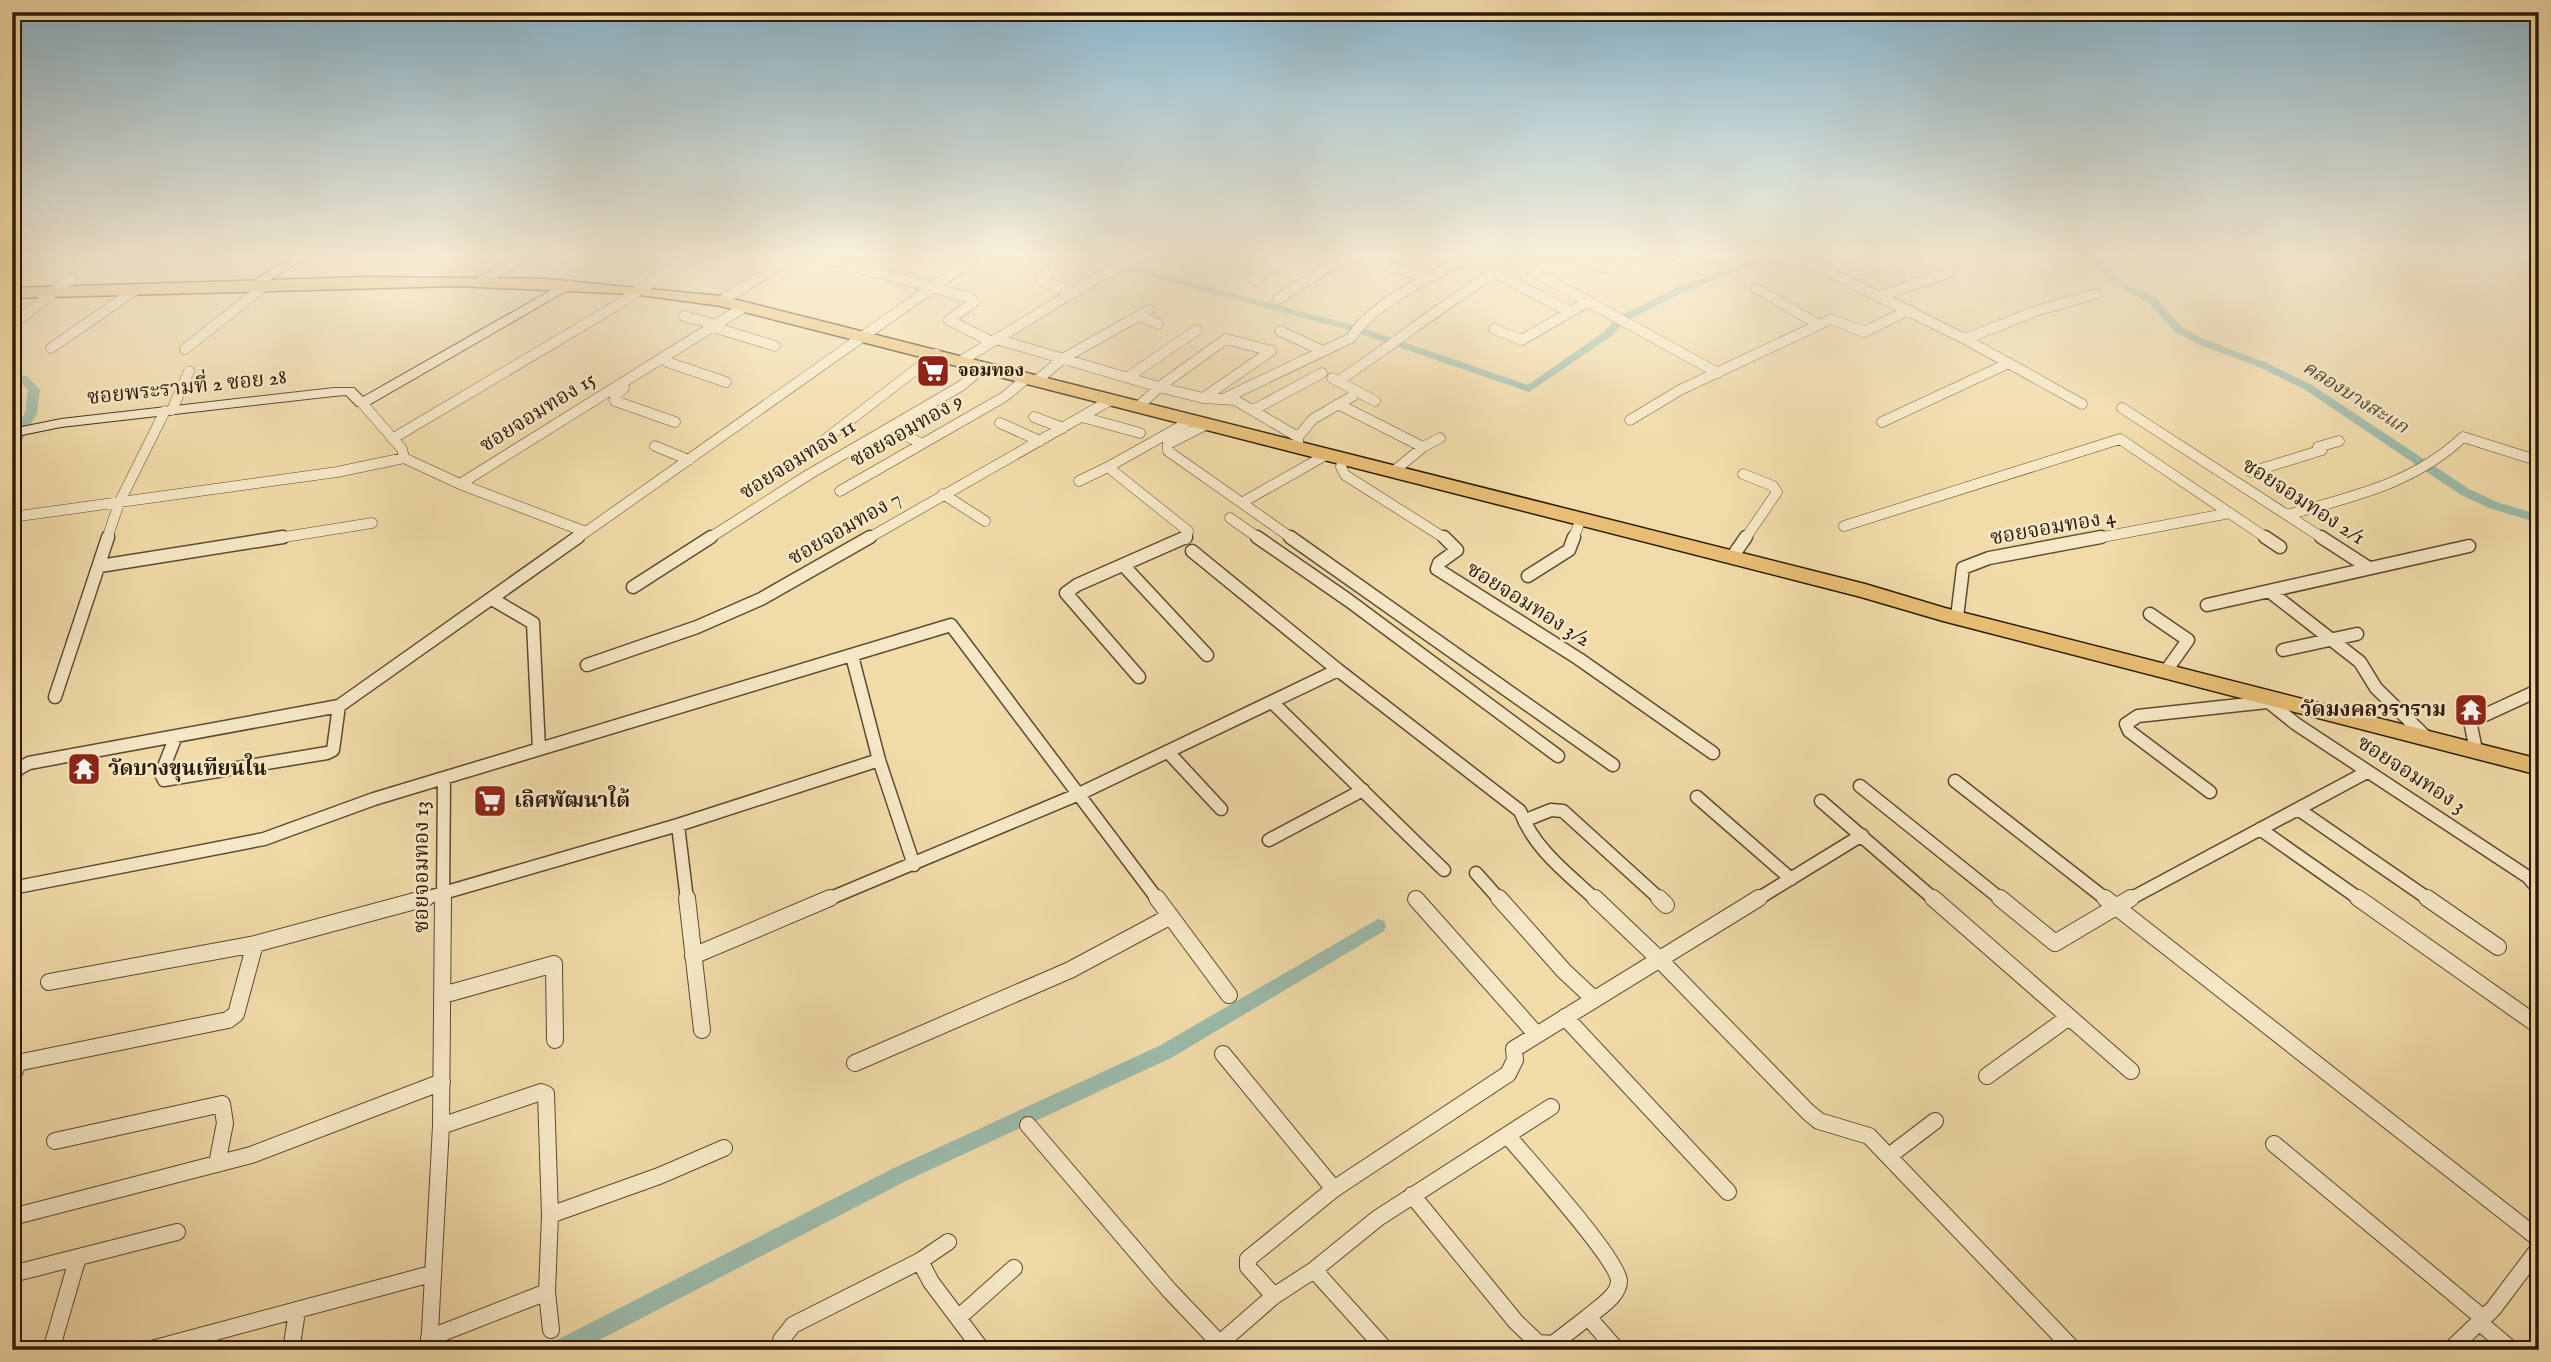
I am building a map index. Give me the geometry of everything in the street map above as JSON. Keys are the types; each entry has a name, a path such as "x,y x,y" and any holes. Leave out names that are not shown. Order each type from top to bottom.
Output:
{"main road":[{"path":"794,320 1199,422 1298,442 1334,457 1732,557 2263,698 2539,767"}],"street":[{"path":"51,348 92,320"},
{"path":"186,349 220,320"},
{"path":"507,320 362,403 404,458 460,484 586,532"},
{"path":"392,439 593,320"},
{"path":"695,320 775,346"},
{"name":"ซอยจอมทอง 15","path":"460,484 727,320"},
{"path":"12,779 18,769 29,763 339,706 888,320"},
{"path":"950,320 997,341 1065,358 1159,387 1203,398 1235,400 1298,442 1313,419 1353,396"},
{"path":"997,341 1031,320"},
{"path":"997,341 1036,320"},
{"name":"ซอยจอมทอง 9","path":"840,491 1133,320"},
{"path":"1147,320 1158,324"},
{"path":"1222,400 1274,377 1321,350 1351,338 1371,320"},
{"path":"1338,382 1397,343 1404,332 1421,320"},
{"path":"1494,329 1521,341 1556,320"},
{"path":"1623,320 1718,373"},
{"path":"1810,320 1819,325"},
{"path":"1630,420 1680,390 1833,320"},
{"path":"1835,320 1864,332 1889,320"},
{"path":"1927,320 2082,404"},
{"path":"1965,339 2014,320"},
{"path":"675,422 614,398 618,391 667,362 717,327"},
{"path":"1128,377 1197,330"},
{"path":"1280,331 1321,350"},
{"path":"1138,407 1159,387 1226,339 1271,351 1268,356 1203,398"},
{"name":"ซอยจอมทอง 11","path":"633,587 808,475 961,386 972,363 997,341"},
{"path":"823,441 936,354"},
{"path":"667,362 726,382"},
{"path":"1882,422 2009,363"},
{"path":"55,697 119,503 189,371"},
{"path":"1253,410 1318,371 1375,401"},
{"name":"ซอยพระรามที่ 2 ซอย 28","path":"12,433 34,428 343,391 354,394 362,403"},
{"name":"ซอยจอมทอง 7","path":"587,666 697,627 761,599 1111,400"},
{"path":"1338,404 1423,447"},
{"name":"ซอยจอมทอง 2/1","path":"2122,408 2369,568"},
{"path":"1034,417 1063,428"},
{"path":"1082,417 1140,433"},
{"path":"1079,481 1199,422"},
{"path":"1199,422 1166,447 1613,765"},
{"path":"1000,423 1040,441"},
{"path":"903,434 922,444"},
{"path":"2287,515 2379,486 2431,464 2463,437 2539,461"},
{"path":"1393,472 1423,447 1440,438"},
{"path":"1844,526 2116,439 2124,440 2280,547"},
{"path":"2251,472 2339,441"},
{"path":"655,446 689,460"},
{"path":"1243,502 1334,457"},
{"name":"ซอยจอมทอง 3/2","path":"1334,457 1345,475 1453,543 1457,550 1439,563 1437,569 1441,573 1578,659 1713,753"},
{"path":"12,517 337,472 404,458"},
{"path":"1108,467 1154,501 1189,534 1180,542 1077,585 1066,593 1139,677"},
{"path":"1732,557 1777,492 1773,486 1744,474"},
{"path":"943,494 985,521"},
{"name":"ซอยจอมทอง 4","path":"1957,617 1963,568 1989,558 2199,521 2230,513"},
{"path":"1230,518 1348,600 1558,756"},
{"path":"1528,576 1569,550 1581,519"},
{"path":"100,566 372,523"},
{"path":"2369,568 2469,546"},
{"path":"1192,551 1338,670 1520,811 1526,820 1528,832 1541,848 1658,958 1812,1116 1869,1136 1976,1251 2074,1350"},
{"path":"1124,566 1207,655"},
{"name":"ซอยจอมทอง 2/1","path":"2207,605 2369,568"},
{"path":"1348,600 1365,589"},
{"path":"2269,591 2360,662 2376,688 2427,738"},
{"path":"492,600 533,624 539,749"},
{"path":"2150,614 2188,640 2183,652 2166,671"},
{"name":"ซอยจอมทอง 13","path":"429,1344 441,1126 444,778 949,625 955,626 1079,794"},
{"path":"2283,650 2357,634"},
{"path":"852,656 879,760 914,865"},
{"path":"693,956 1079,794 1338,670"},
{"path":"2476,750 2471,726 2474,720 2539,690"},
{"path":"2210,792 2129,731 2126,724 2138,716 2263,698"},
{"name":"ซอยจอมทอง 3","path":"2263,698 2367,772 2528,877 2539,890"},
{"path":"1272,702 1444,870"},
{"path":"176,736 161,774 164,780 327,753 332,750 339,706"},
{"path":"1168,752 1221,809"},
{"path":"49,982 255,944 442,894 678,825 879,760"},
{"path":"1860,786 2051,942 2059,943 2113,908 2367,772"},
{"path":"12,888 264,839 444,778"},
{"path":"1955,781 2113,908 2539,1239"},
{"path":"1269,840 1363,790"},
{"path":"1079,794 1229,995"},
{"path":"1696,797 1791,878"},
{"path":"1821,801 2131,1071"},
{"path":"2298,809 2498,947"},
{"path":"1526,820 1551,810 1563,811 1666,905"},
{"path":"678,825 702,1030"},
{"path":"2260,829 2539,1026"},
{"path":"1274,1296 1248,1267 1248,1259 1334,1189 1508,1074 1515,1059 1514,1049 1862,835"},
{"path":"1476,873 1564,971 1594,999"},
{"path":"1416,899 1538,1035"},
{"path":"855,1063 1070,970 1169,917"},
{"path":"14,1068 228,1020 236,1014 255,944"},
{"path":"443,995 554,964 555,1040"},
{"path":"1565,1017 1728,1192"},
{"path":"1987,1076 2069,1017"},
{"path":"1223,1054 1334,1189"},
{"path":"12,1217 251,1155 442,1082"},
{"path":"441,1126 545,1092 548,1097 550,1215 547,1292 551,1330"},
{"path":"55,1141 222,1104 225,1123 217,1164"},
{"path":"1028,1125 1220,1347 1274,1296 1314,1270 1378,1218 1551,1107"},
{"path":"1889,1156 1935,1121"},
{"path":"1412,1195 1516,1322 1538,1343 1553,1344 1617,1291 1619,1279 1606,1255 1508,1136"},
{"path":"2274,1144 2481,1320 2512,1350"},
{"path":"550,1215 659,1176 724,1148"},
{"path":"12,1274 177,1233"},
{"path":"782,1350 781,1340 793,1325 920,1261 948,1242"},
{"path":"2449,1350 2481,1320 2539,1248"},
{"path":"51,1350 78,1257"},
{"path":"920,1261 982,1350"},
{"path":"958,1318 1014,1268"},
{"path":"1314,1270 1386,1350"},
{"path":"148,1350 431,1274"},
{"path":"429,1344 547,1292"},
{"path":"291,1350 297,1312"},
{"path":"1588,1317 1617,1350"}],"waterway":[{"path":"1320,320 1359,330 1529,389 1609,333 1621,320"},
{"name":"คลองบางสะแก","path":"2170,320 2179,330 2202,342 2263,365 2308,387 2465,492 2493,505 2539,519"},
{"path":"12,378 23,378 34,390 31,413 12,448"},
{"path":"558,1350 901,1174 1165,1052 1378,926"}],"place":[{"name":"จอมทอง","path":"933,371"},
{"name":"วัดมงคลวราราม","path":"2471,710"},
{"name":"วัดบางขุนเทียนใน","path":"84,769"},
{"name":"เลิศพัฒนาใต้","path":"490,801"}]}
